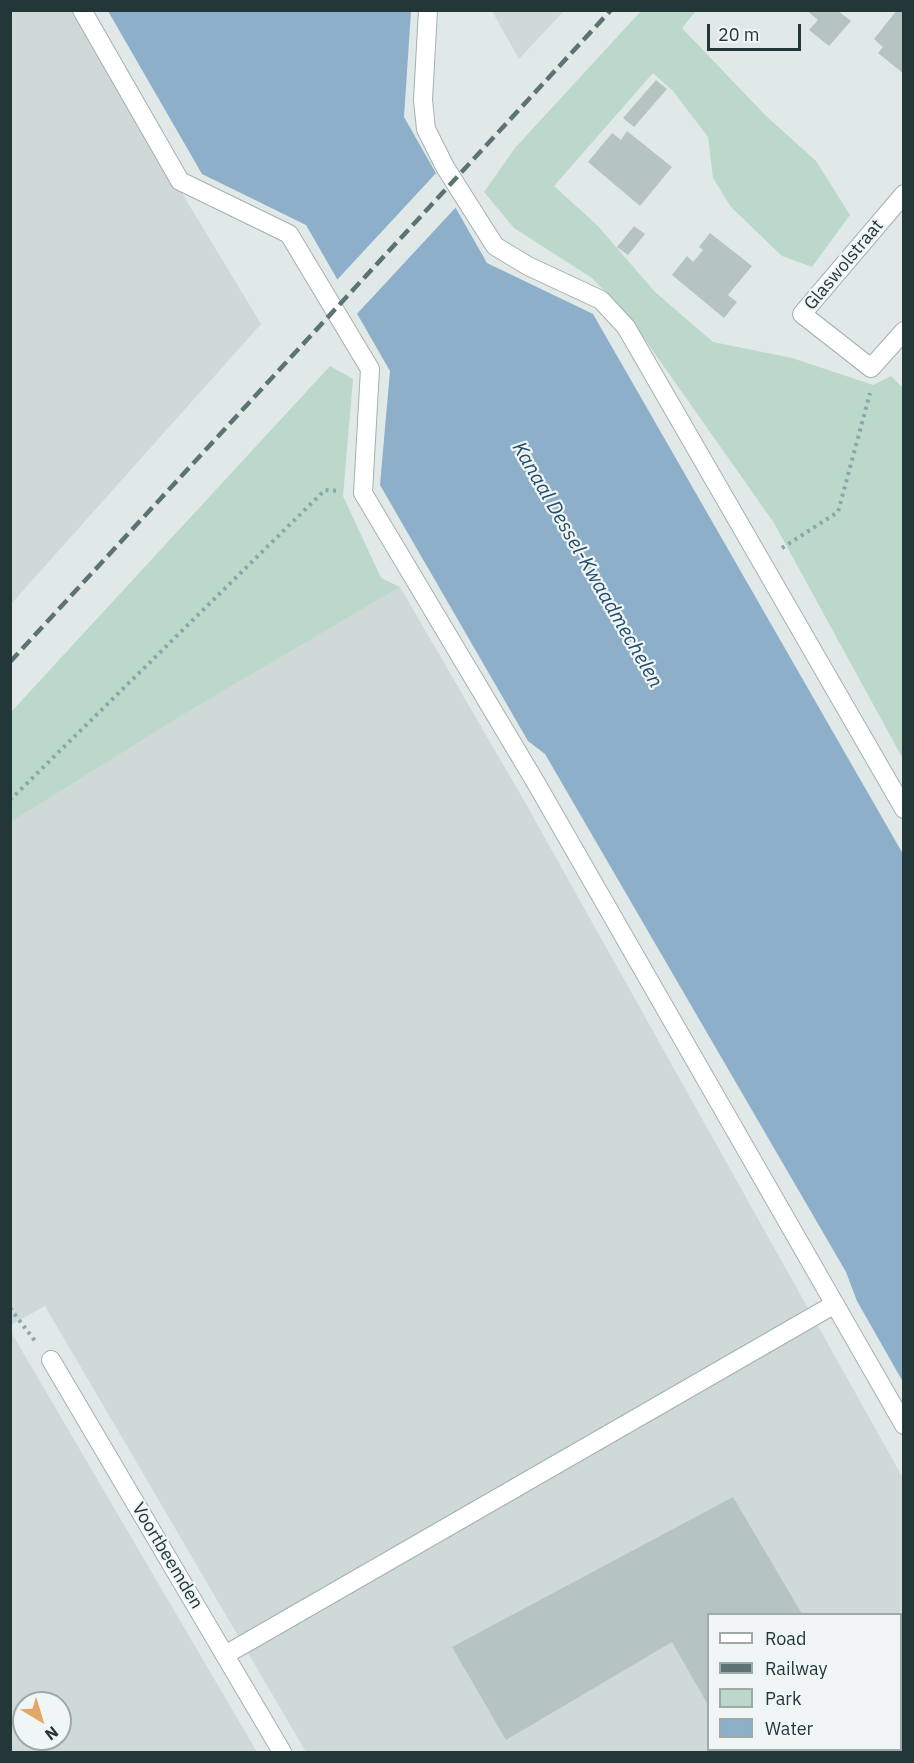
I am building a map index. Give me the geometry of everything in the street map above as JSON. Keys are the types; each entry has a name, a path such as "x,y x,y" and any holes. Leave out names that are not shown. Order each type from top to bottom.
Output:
{"street":[{"path":"82,10 180,181 289,234 370,369 363,493 536,783 903,1425"},
{"path":"428,10 423,100 426,129 444,167 495,246 528,267 601,300 626,327 903,808"},
{"name":"Glaswolstraat","path":"871,368 802,314 903,194"},
{"path":"871,368 903,331"},
{"path":"225,1655 835,1304"},
{"name":"Voortbeemden","path":"51,1360 282,1752"}],"path":[{"path":"761,562 838,512 870,394 871,368"},
{"path":"10,800 326,490 363,493"},
{"path":"10,1308 51,1360"}],"shaded area":[{"path":"11,11 72,11 261,324 11,604"},
{"path":"492,11 564,11 519,59"},
{"path":"400,587 522,797 903,1478 903,1752 306,1752 45,1306 11,1325 11,822 186,712"},
{"path":"10,1332 11,1332 257,1752 11,1752"}],"green space":[{"path":"641,11 696,11 682,28 765,115 816,161 850,215 812,267 782,256 731,207 713,178 708,137 673,91 653,73 554,186 598,226 655,292 713,342 792,358 873,385 891,376 903,388 903,759 774,523 627,314 592,278 514,228 484,192 515,148"},
{"path":"330,366 353,379 343,496 381,578 400,587 187,712 11,822 11,712"}],"water":[{"name":"Kanaal Dessel-Kwaadmechelen","path":"108,11 411,11 404,117 487,263 593,314 903,854 903,1382 857,1301 846,1272 545,754 528,741 380,485 390,371 306,225 202,174"}],"pier":[{"path":"438,171 458,205 355,316 335,282"}],"building":[{"path":"806,10 837,10 851,21 829,46 809,30 818,20"},
{"path":"897,10 904,12 904,74 878,53 883,47 874,39"},
{"path":"656,80 667,89 634,127 623,118"},
{"path":"627,131 672,167 640,206 588,162 612,133 621,140"},
{"path":"634,226 645,234 628,255 617,247"},
{"path":"710,233 752,266 728,295 737,302 724,318 672,275 687,256 693,262 703,250 699,247"},
{"path":"733,1497 801,1613 707,1613 707,1703 672,1642 506,1740 452,1647"},
{"path":"736,1751 807,1751 804,1752"}],"railway":[{"path":"10,662 611,10"}]}
